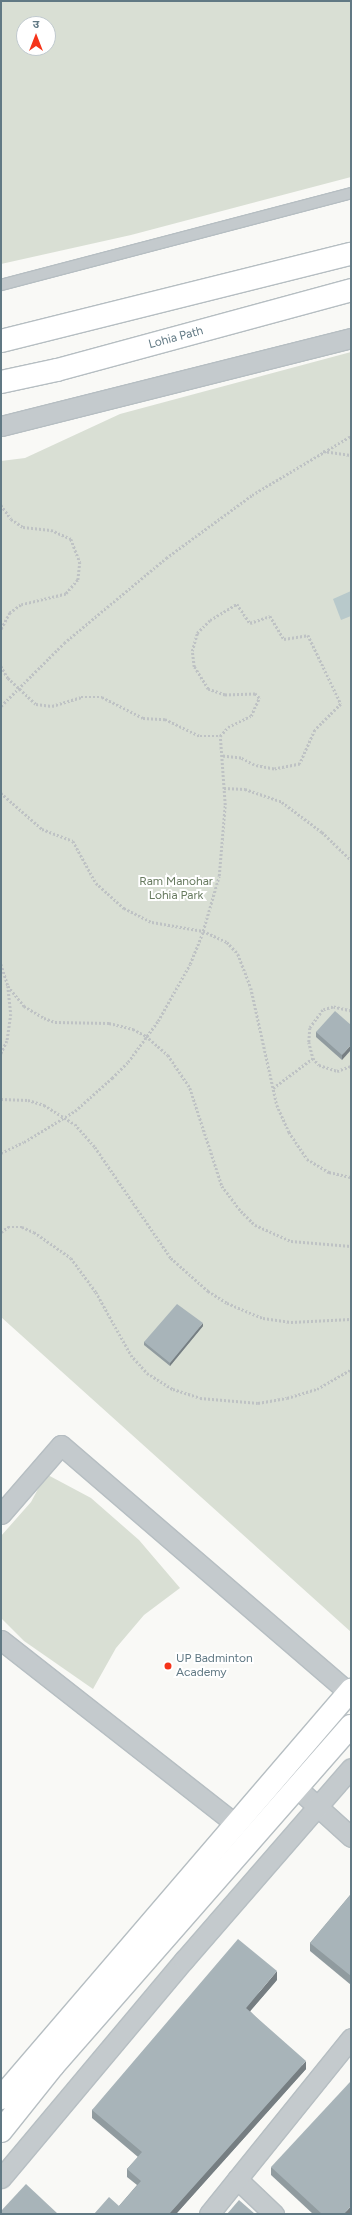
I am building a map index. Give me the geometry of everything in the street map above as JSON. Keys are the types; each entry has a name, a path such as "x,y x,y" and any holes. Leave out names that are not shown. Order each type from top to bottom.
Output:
{"street":[{"path":"1,341 351,254"},
{"name":"Lohia Path","path":"1,382 57,370 351,290"},
{"path":"1,426 351,338"},
{"path":"1,1514 61,1445 350,1692 1,2098"},
{"path":"1,1640 236,1824"},
{"path":"1,2131 53,2066 351,1726"},
{"path":"1,2178 184,1960 351,1768"},
{"path":"297,1788 351,1837"},
{"path":"209,2214 347,2050"},
{"path":"237,2179 274,2214"}],"lane":[{"path":"1,285 351,193"}],"path":[{"path":"1,706 64,643 166,558 252,495 323,451 351,436"},
{"path":"323,451 351,455"},
{"path":"1,505 11,519 23,527 51,530 71,539 80,562 78,580 66,594 21,605 10,613 1,630"},
{"path":"1,1153 66,1117 112,1078 128,1062 171,1002 203,932 219,876 224,788 220,736 228,727 251,716 258,698 255,694 225,695 208,689 194,668 192,651 197,633 210,620 237,604 250,623 270,616 284,639 308,635 340,704 315,730 300,764 274,768 254,765 241,758 222,756"},
{"path":"1,666 18,689 36,704 42,706 59,705 81,697 102,697 143,718 165,719 200,736 220,736"},
{"path":"224,788 245,789 282,802 322,832 351,860"},
{"path":"1,793 42,829 73,841 96,883 124,908 152,922 203,932 227,942 238,954 251,988 277,1105 289,1132 307,1159 329,1172 351,1177"},
{"path":"1,964 8,986 11,1014 7,1041 1,1054"},
{"path":"8,986 24,1006 44,1018 55,1022 109,1023 133,1029 146,1036 168,1055 190,1088 222,1186 255,1225 291,1241 317,1245 351,1246"},
{"path":"351,1011 333,1007 323,1010 315,1018 310,1028 309,1042 313,1058 319,1065 337,1071 351,1066"},
{"path":"273,1088 313,1058"},
{"path":"1,1099 28,1100 44,1105 66,1117 95,1147 171,1258 208,1291 227,1303 263,1318 291,1322 351,1319"},
{"path":"1,1232 8,1227 22,1227 34,1232 71,1258 96,1292 131,1355 147,1373 173,1388 200,1398 258,1403 287,1398 317,1389 351,1369"}],"green space":[{"path":"1,1 351,1 351,177 131,235 1,264"},
{"name":"Ram Manohar Lohia Park","path":"351,352 351,1632 1,1317 1,461 25,458 120,414"},
{"path":"46,1474 91,1498 139,1540 180,1588 144,1615 116,1648 93,1689 24,1641 1,1618 1,1536 31,1502"}],"shaded area":[{"path":"351,591 351,616 341,620 333,599"}],"building":[{"path":"335,1011 351,1025 351,1045 342,1055 316,1032"},
{"path":"177,1304 203,1323 170,1363 144,1342"},
{"path":"351,1894 351,1976 310,1943"},
{"path":"238,1939 277,1971 246,2008 306,2061 169,2214 94,2214 109,2197 119,2206 141,2181 127,2169 142,2152 92,2110"},
{"path":"350,2082 351,2206 344,2214 322,2214 271,2167"},
{"path":"26,2184 58,2214 2,2214 1,2211"},
{"path":"239,2200 255,2214 227,2214"}],"place":[{"name":"UP Badminton Academy","path":"168,1666"}]}
